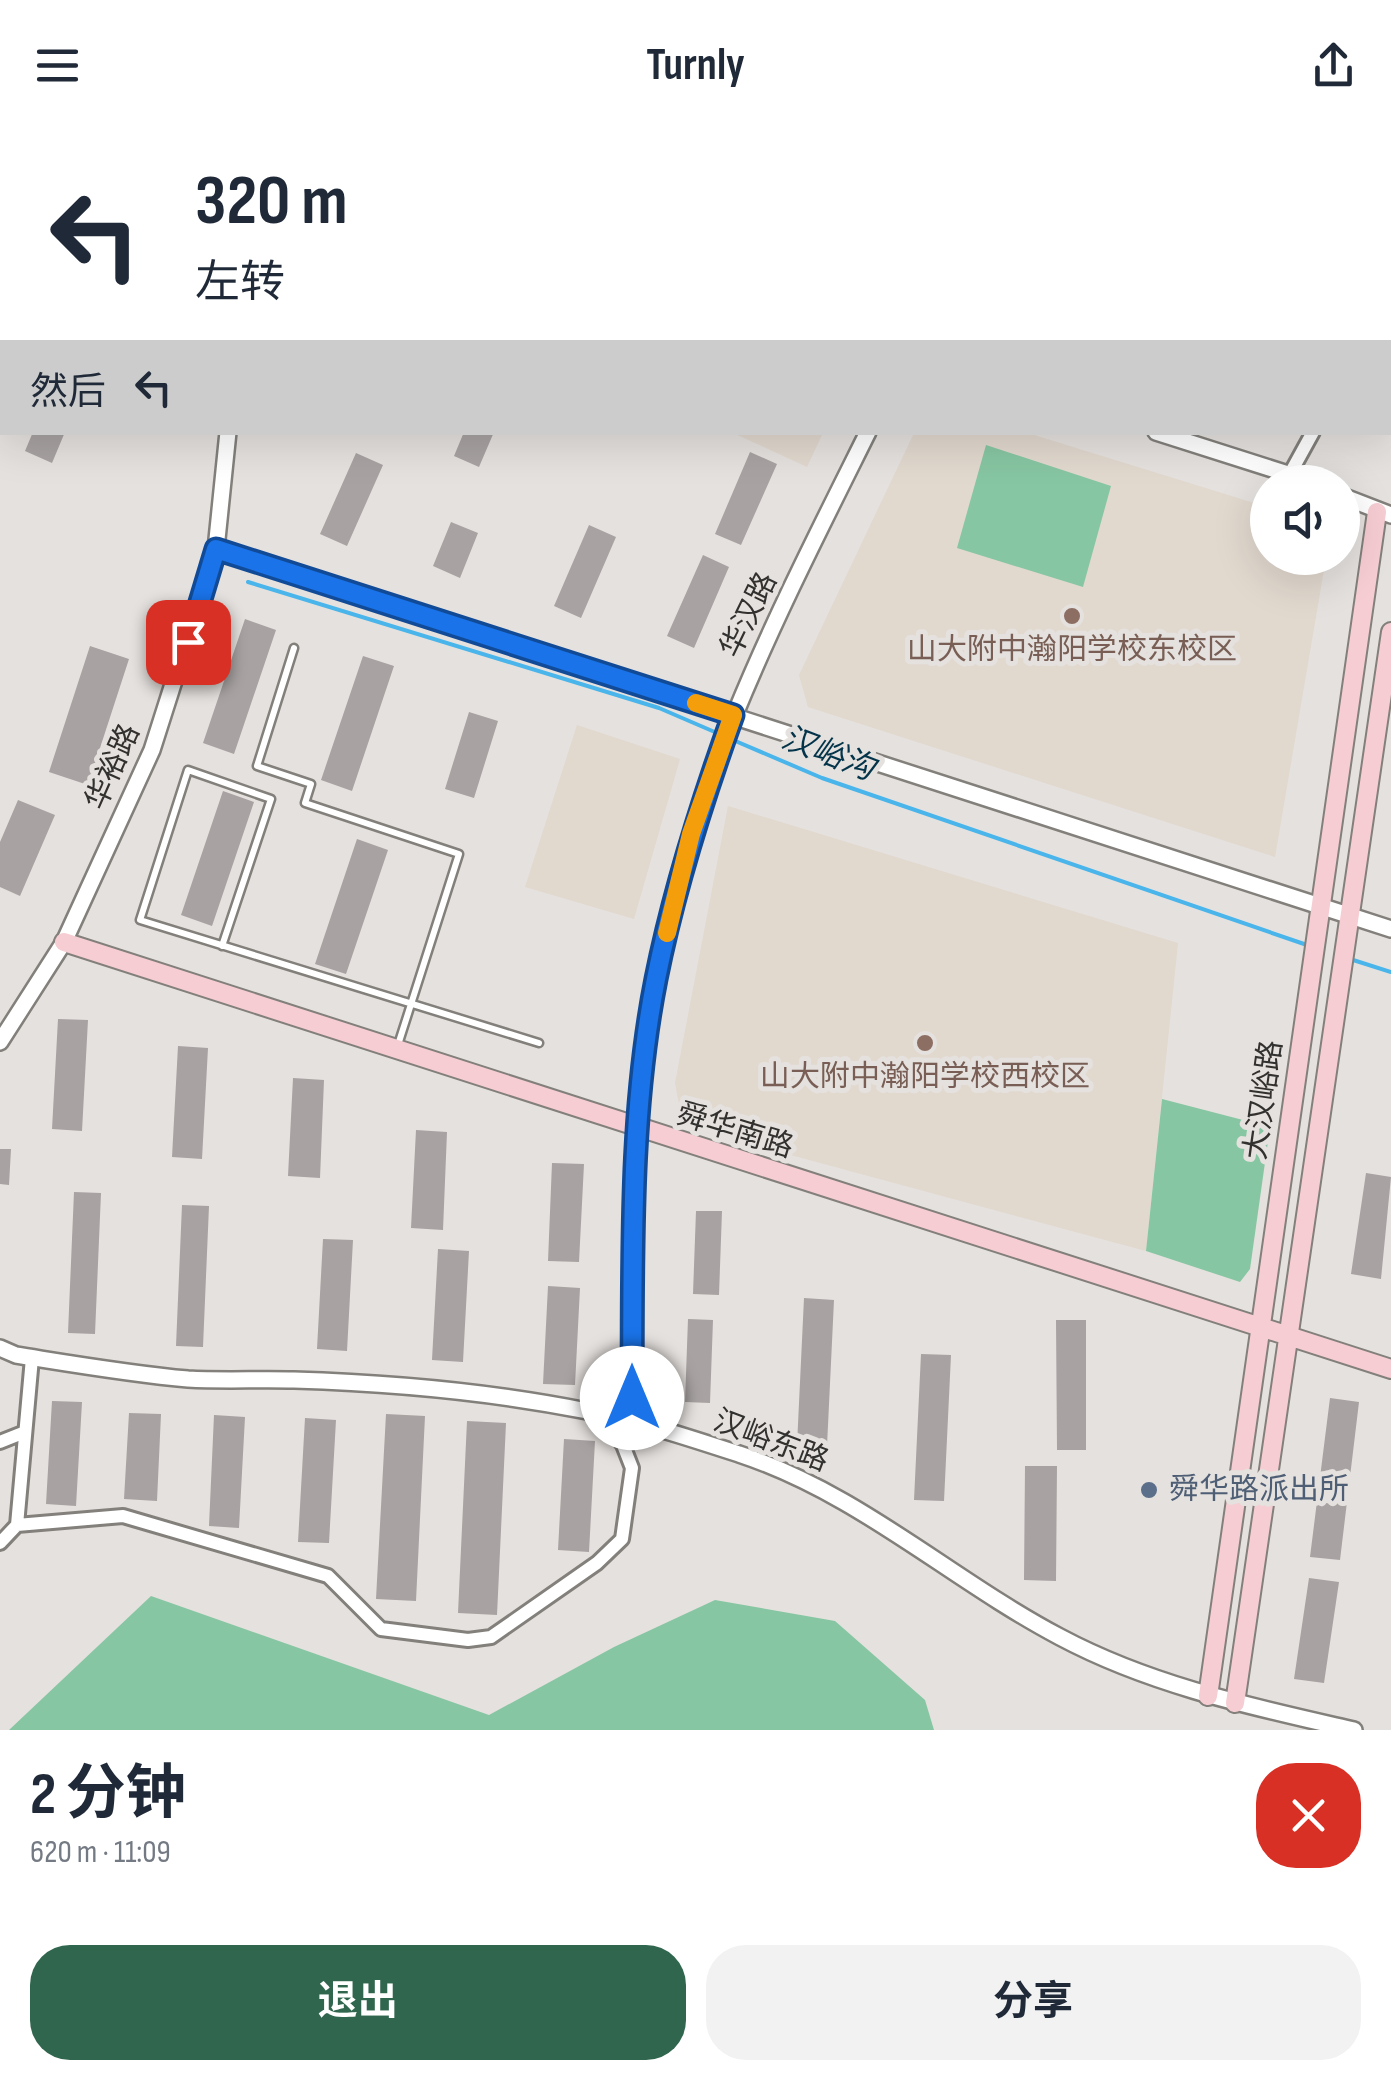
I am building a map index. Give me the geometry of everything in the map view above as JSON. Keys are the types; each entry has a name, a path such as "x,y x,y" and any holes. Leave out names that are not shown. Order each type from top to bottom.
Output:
{"main road":[{"name":"大汉峪路","path":"1208,1696 1319,904 1384,514"},
{"name":"大汉峪路","path":"1234,1703 1391,632"},
{"name":"舜华南路","path":"64,942 1391,1369"}],"street":[{"name":"华裕路","path":"0,1042 64,942 152,750 216,549 228,435"},
{"name":"华汉路","path":"632,1422 638,1129 656,980 691,834 728,729 867,435"},
{"path":"1166,435 1267,465"},
{"path":"1295,465 1311,435"},
{"path":"1360,504 1384,514"},
{"path":"216,549 728,729 1319,904 1391,929"},
{"name":"汉峪东路","path":"0,1348 32,1358 189,1378 296,1380 457,1393 632,1422 742,1455 818,1485 868,1512 1056,1635 1105,1660 1208,1696 1354,1730"},
{"path":"0,1543 17,1525 32,1358"},
{"path":"17,1525 123,1516 328,1576 381,1629 468,1640 491,1636 597,1563 622,1539 632,1468 623,1445 600,1414"},
{"path":"0,1442 25,1432"}],"lane":[{"path":"294,648 257,766 312,784 305,803 460,854 396,1050"},
{"path":"222,946 271,799 188,770 140,920 222,946 540,1044"}],"shaded area":[{"path":"737,435 822,435 807,467"},
{"name":"山大附中瀚阳学校东校区","path":"913,435 1034,435 1250,502 1250,575 1323,575 1275,857 808,707 799,675"},
{"path":"577,725 680,759 634,919 525,887"},
{"name":"山大附中瀚阳学校西校区","path":"728,806 1178,943 1146,1251 683,1126 675,1083"}],"green space":[{"path":"986,445 1111,486 1083,587 957,548"},
{"path":"1162,1099 1270,1127 1250,1269 1240,1282 1146,1251"},
{"path":"151,1596 489,1715 614,1647 715,1600 835,1621 925,1700 934,1730 9,1730"}],"building":[{"path":"32,435 64,435 52,463 25,451"},
{"path":"463,435 493,435 479,467 454,456"},
{"path":"750,452 777,464 741,545 715,534"},
{"path":"356,453 383,465 347,546 320,534"},
{"path":"451,522 478,533 460,578 433,566"},
{"path":"589,525 616,537 581,618 554,606"},
{"path":"703,555 729,567 694,648 667,636"},
{"path":"245,619 276,630 234,754 203,743"},
{"path":"90,646 129,659 88,785 49,772"},
{"path":"363,656 394,666 352,791 321,780"},
{"path":"469,712 498,721 474,798 445,789"},
{"path":"223,791 254,802 212,926 181,915"},
{"path":"18,800 55,815 20,896 0,887 0,842"},
{"path":"357,839 388,850 346,974 315,964"},
{"path":"58,1019 88,1020 82,1131 52,1129"},
{"path":"178,1046 208,1048 202,1159 172,1157"},
{"path":"293,1078 324,1080 320,1178 288,1176"},
{"path":"416,1130 447,1132 443,1230 411,1228"},
{"path":"0,1149 11,1149 9,1185 0,1184"},
{"path":"552,1163 584,1164 579,1262 548,1261"},
{"path":"1366,1173 1391,1177 1381,1279 1351,1274"},
{"path":"74,1192 101,1193 95,1334 68,1333"},
{"path":"182,1205 209,1206 203,1347 176,1346"},
{"path":"696,1211 722,1211 719,1295 693,1294"},
{"path":"323,1239 353,1240 347,1351 317,1349"},
{"path":"438,1249 469,1251 463,1362 432,1360"},
{"path":"548,1286 580,1288 575,1385 543,1384"},
{"path":"804,1298 834,1300 827,1446 797,1445"},
{"path":"688,1319 713,1320 710,1403 685,1402"},
{"path":"1056,1320 1086,1320 1086,1450 1057,1450"},
{"path":"921,1354 951,1355 944,1501 914,1500"},
{"path":"1330,1398 1359,1402 1340,1560 1310,1557"},
{"path":"52,1401 82,1402 76,1506 46,1504"},
{"path":"129,1413 161,1414 157,1501 124,1499"},
{"path":"386,1414 425,1416 416,1601 376,1599"},
{"path":"214,1415 245,1417 239,1528 209,1526"},
{"path":"305,1418 336,1420 329,1543 298,1542"},
{"path":"467,1421 506,1423 497,1615 458,1613"},
{"path":"564,1439 595,1441 589,1552 558,1550"},
{"path":"1025,1466 1057,1466 1056,1581 1024,1580"},
{"path":"1309,1578 1339,1582 1324,1683 1294,1679"}],"waterway":[{"name":"汉峪沟","path":"248,582 659,708 724,736"},
{"name":"汉峪沟","path":"733,740 822,778 1307,945"},
{"name":"汉峪沟","path":"1350,959 1391,972"}],"slow traffic":[{"path":"667,933 691,834 733,715 696,703"}],"place":[{"name":"山大附中瀚阳学校东校区","path":"1072,616"},
{"name":"山大附中瀚阳学校西校区","path":"925,1043"},
{"name":"舜华路派出所","path":"1149,1490"}],"route":[{"path":"188,642 216,549 733,715 691,834 656,980 638,1129 632,1398"}]}
